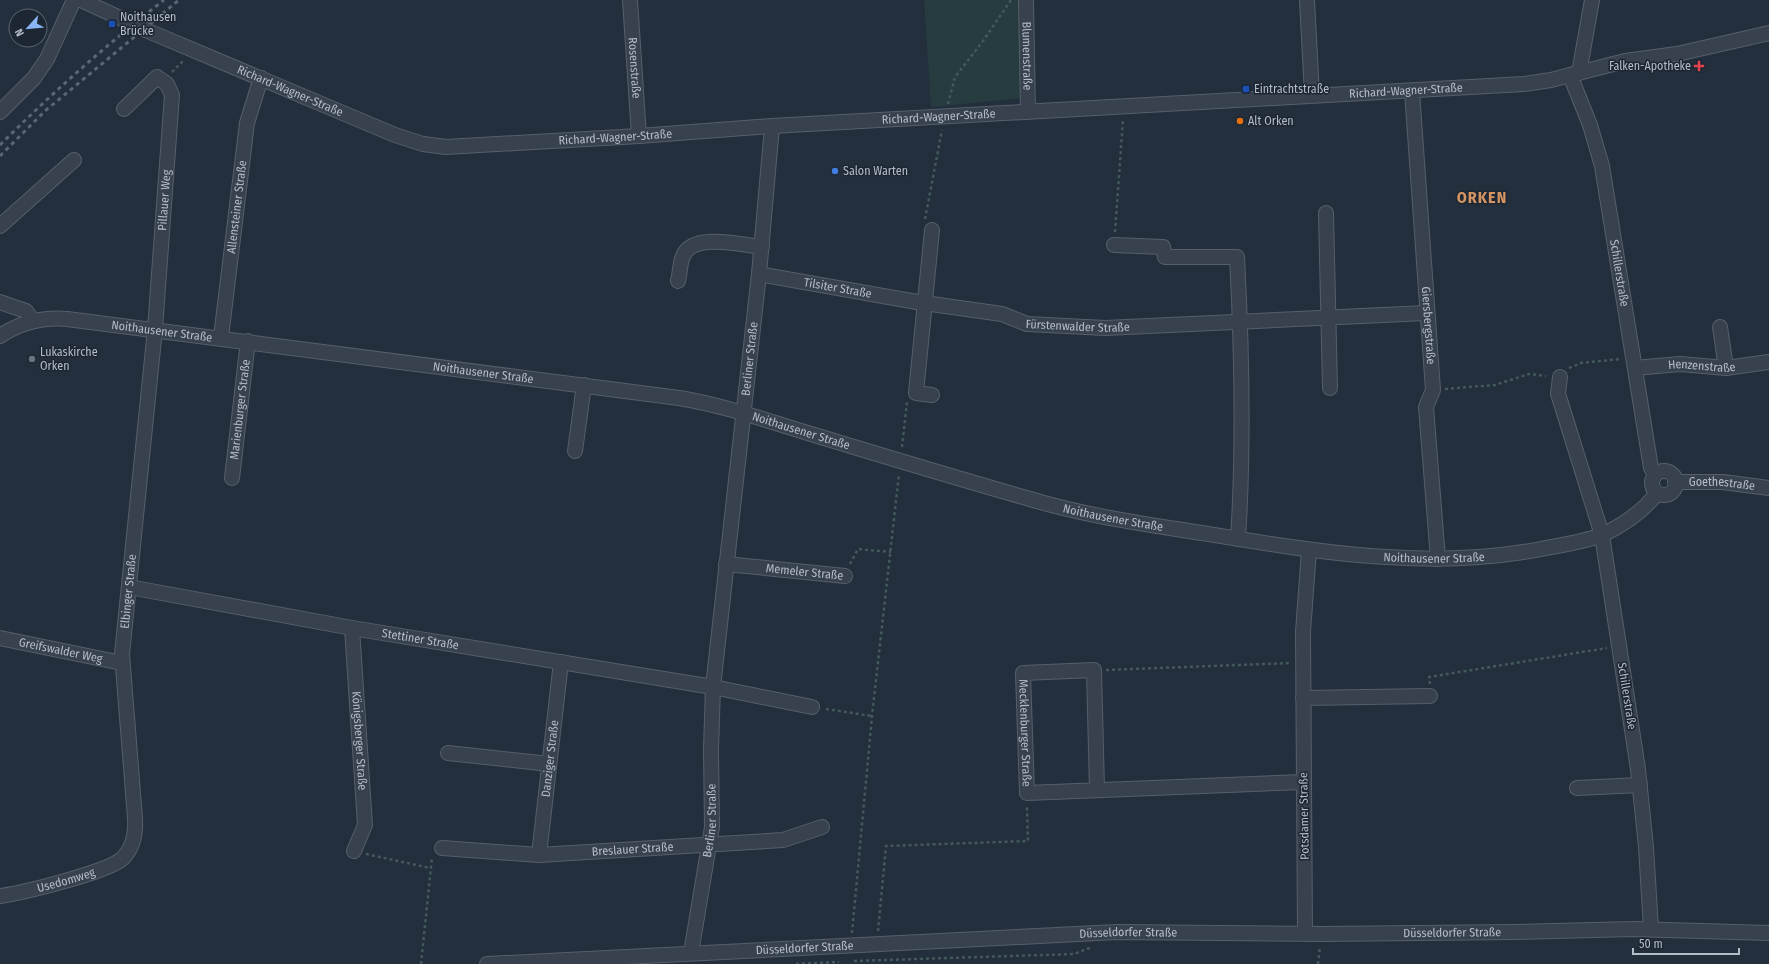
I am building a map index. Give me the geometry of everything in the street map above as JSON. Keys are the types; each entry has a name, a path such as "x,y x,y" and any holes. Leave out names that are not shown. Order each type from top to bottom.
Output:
{"street":[{"path":"0,112 34,78 47,59 74,0"},
{"name":"Richard-Wagner-Straße","path":"81,0 395,135 434,146 473,146 772,126 1524,84 1574,74 1625,61 1677,54 1769,33"},
{"name":"Rosenstraße","path":"630,0 639,136"},
{"name":"Blumenstraße","path":"1026,0 1028,112"},
{"path":"1307,0 1312,95"},
{"path":"1574,74 1592,0"},
{"name":"Schillerstraße","path":"1574,74 1601,159 1651,468 1656,474"},
{"name":"Allensteiner Straße","path":"221,337 247,123 261,78"},
{"path":"124,109 160,79"},
{"name":"Pillauer Weg","path":"155,329 172,95 167,84 160,79"},
{"name":"Giersbergstraße","path":"1412,91 1432,390 1426,408 1438,558"},
{"name":"Berliner Straße","path":"691,953 710,844 713,808 711,749 713,687 762,247 772,126"},
{"path":"0,226 74,160"},
{"path":"1326,213 1330,388"},
{"path":"932,230 921,303 916,393 932,395"},
{"path":"678,281 683,256 689,247 699,242 762,247"},
{"path":"1114,245 1163,247 1165,257 1237,257 1240,320 1242,444 1238,539"},
{"name":"Tilsiter Straße","path":"759,274 921,303"},
{"path":"0,302 26,311 33,321"},
{"name":"Fürstenwalder Straße","path":"921,303 1002,314 1027,324 1105,328 1240,320 1328,318 1426,313"},
{"name":"Noithausener Straße","path":"0,336 33,321 56,318 221,337 703,402 743,412 1033,500 1080,512 1309,550 1380,556 1438,558 1519,553 1571,543 1602,535"},
{"path":"1720,327 1726,368"},
{"name":"Elbinger Straße","path":"127,853 132,846 136,829 122,663 155,329"},
{"name":"Marienburger Straße","path":"232,478 248,341"},
{"name":"Henzenstraße","path":"1634,363 1680,364 1726,368 1769,362"},
{"name":"Schillerstraße","path":"1560,377 1559,397 1602,535 1640,785 1646,847 1650,929"},
{"path":"575,451 584,385"},
{"path":"1660,472 1668,472 1674,478 1675,482 1672,492 1667,494 1657,493 1652,486 1652,482 1656,474 1660,472"},
{"name":"Goethestraße","path":"1675,482 1723,482 1769,488"},
{"path":"1602,535 1620,526 1636,514 1657,493"},
{"name":"Potsdamer Straße","path":"1305,933 1303,663 1304,608 1309,550"},
{"name":"Memeler Straße","path":"726,564 845,576"},
{"name":"Stettiner Straße","path":"129,587 352,628 713,687"},
{"name":"Königsberger Straße","path":"352,628 365,825 354,851"},
{"name":"Greifswalder Weg","path":"0,638 122,663"},
{"name":"Danziger Straße","path":"539,855 561,662"},
{"path":"1094,670 1097,790"},
{"name":"Mecklenburger Straße","path":"1094,670 1023,673 1027,793 1304,782"},
{"path":"713,687 812,707"},
{"path":"1303,698 1430,696"},
{"path":"448,752 549,764"},
{"path":"1577,788 1640,785"},
{"name":"Breslauer Straße","path":"442,848 539,855 783,840 822,827"},
{"name":"Usedomweg","path":"0,896 25,891 104,869 117,863 127,853"},
{"name":"Düsseldorfer Straße","path":"487,964 851,944 1117,932 1515,932 1650,929 1769,933"}],"path":[{"path":"932,230 925,220 944,117 955,77 984,41 1012,0"},
{"path":"160,79 187,58 192,49"},
{"path":"1114,245 1124,106"},
{"path":"1432,390 1495,385 1529,374 1560,377 1566,369 1581,363 1634,363"},
{"path":"851,944 872,716 900,460"},
{"name":"Memeler Straße","path":"845,576 858,549 891,552"},
{"path":"1430,696 1429,677 1619,646"},
{"path":"1094,670 1303,663"},
{"path":"812,707 872,716"},
{"path":"876,943 886,846 1028,841 1027,793"},
{"path":"421,964 433,847 442,848"},
{"path":"354,851 430,868"},
{"path":"852,961 1074,954 1094,946"},
{"path":"796,964 844,961"}],"green space":[{"path":"924,0 1022,0 1024,98 931,107"}],"railway":[{"path":"0,145 80,70 121,34 164,0"},
{"path":"0,156 45,111 179,0"}],"place":[{"name":"Noithausen Brücke","path":"112,24"},
{"name":"Falken-Apotheke","path":"1699,66"},
{"name":"Eintrachtstraße","path":"1246,89"},
{"name":"Alt Orken","path":"1240,121"},
{"name":"Salon Warten","path":"835,171"},
{"name":"Lukaskirche Orken","path":"32,359"}],"district":[{"name":"ORKEN","path":"1482,197"}]}
